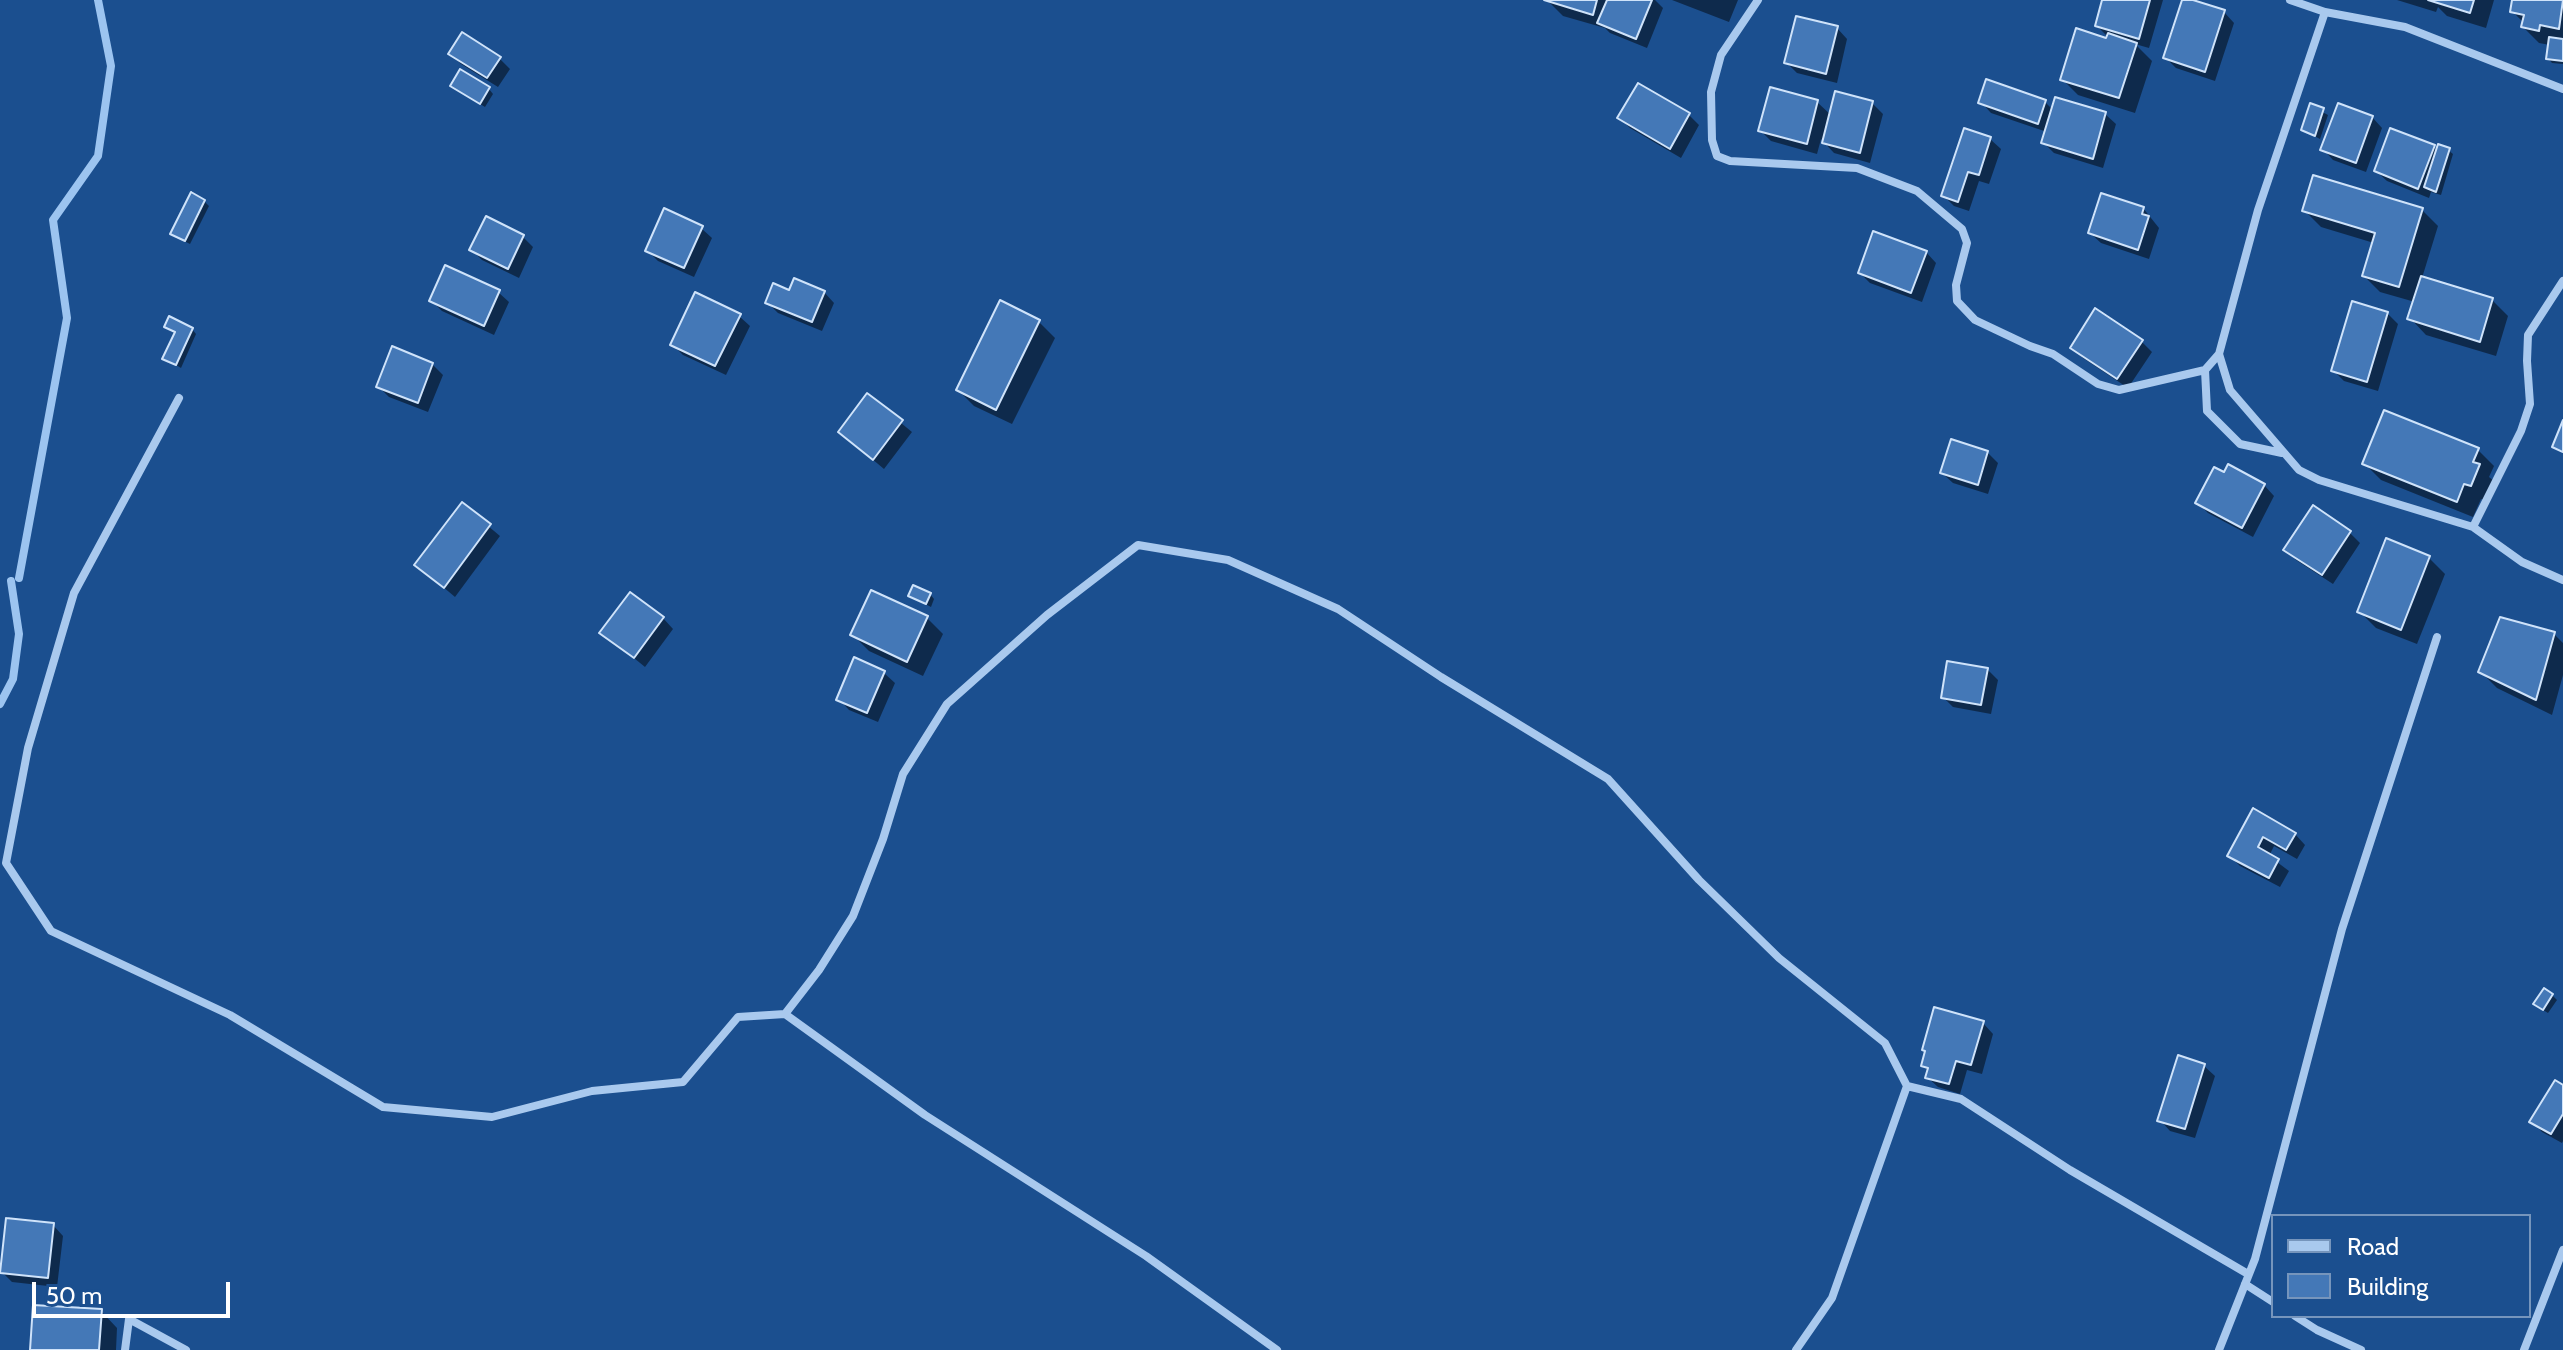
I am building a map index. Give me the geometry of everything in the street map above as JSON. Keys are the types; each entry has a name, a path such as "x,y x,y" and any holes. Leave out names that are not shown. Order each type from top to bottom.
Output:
{"street":[{"path":"1758,0 1721,55 1711,92 1712,140 1717,156 1730,161 1857,168 1917,191 1962,229 1967,243 1956,285 1957,301 1975,320 2053,354 2098,384 2119,390 2205,370 2219,354 2258,210 2325,12"},
{"path":"2290,0 2325,12 2405,27 2563,89"},
{"path":"2473,527 2521,431 2530,404 2528,335 2563,281"},
{"path":"2219,354 2230,390 2299,470 2319,480 2473,527 2522,562 2563,580"},
{"path":"2205,370 2207,411 2240,444 2282,453"},
{"path":"179,398 74,593 28,748 6,863 51,931 230,1015 383,1107 492,1117 592,1091 683,1082 738,1017 785,1014 925,1115 1146,1256 1277,1350"},
{"path":"785,1014 819,970 853,916 883,839 903,774 947,704 1047,615 1138,545 1228,560 1338,609 1441,677 1608,779 1699,880 1779,958 1885,1043 1907,1086 1832,1298 1796,1350"},
{"path":"2219,1350 2255,1259 2342,929 2437,637"},
{"path":"1907,1086 1961,1099 2247,1279 2271,1300"},
{"path":"2524,1350 2560,1267 2563,1250"},
{"path":"2298,1318 2361,1350"},
{"path":"125,1350 129,1319 186,1350"}],"building":[{"path":"1544,0 1597,0 1593,15"},
{"path":"1607,0 1652,0 1636,39 1597,23"},
{"path":"2102,0 2150,0 2139,39 2095,26"},
{"path":"2182,0 2193,0 2225,10 2205,72 2163,58"},
{"path":"2428,0 2474,0 2470,13"},
{"path":"2512,0 2563,0 2559,29 2540,25 2539,31 2521,27 2524,15 2510,12"},
{"path":"1796,16 1838,26 1826,74 1784,63"},
{"path":"2076,28 2106,38 2108,33 2137,43 2119,98 2060,80"},
{"path":"462,32 501,57 487,78 448,54"},
{"path":"2549,37 2563,39 2563,61 2546,59"},
{"path":"460,69 490,87 480,104 450,86"},
{"path":"1986,79 2046,100 2038,124 1978,103"},
{"path":"1638,83 1690,113 1670,149 1617,118"},
{"path":"1770,87 1818,100 1807,144 1758,131"},
{"path":"1835,91 1873,101 1860,153 1822,143"},
{"path":"2055,97 2106,112 2093,159 2041,143"},
{"path":"2310,103 2324,108 2315,136 2301,130"},
{"path":"2338,103 2373,116 2356,163 2320,150"},
{"path":"1964,128 1991,137 1979,175 1968,172 1958,202 1941,196"},
{"path":"2390,128 2435,145 2418,189 2374,171"},
{"path":"2438,144 2450,148 2436,192 2424,187"},
{"path":"2313,175 2423,208 2399,287 2362,276 2375,233 2302,211"},
{"path":"191,192 205,200 185,241 170,234"},
{"path":"2101,193 2144,207 2142,214 2149,216 2138,250 2088,233"},
{"path":"664,208 703,226 684,268 645,251"},
{"path":"486,216 524,235 508,269 469,250"},
{"path":"1873,231 1927,251 1911,293 1858,273"},
{"path":"445,265 500,290 484,326 429,301"},
{"path":"2421,276 2493,298 2480,342 2407,319"},
{"path":"794,278 825,291 812,322 765,303 773,283 789,290"},
{"path":"695,292 741,314 715,366 670,345"},
{"path":"1000,300 1040,320 996,410 956,390"},
{"path":"2352,301 2388,312 2367,382 2331,371"},
{"path":"2095,308 2143,340 2117,379 2070,348"},
{"path":"169,316 193,328 176,365 162,359 175,332 164,327"},
{"path":"392,346 433,363 418,403 376,387"},
{"path":"867,393 903,420 873,460 838,432"},
{"path":"2384,410 2479,448 2473,462 2480,464 2471,486 2464,484 2457,502 2362,464"},
{"path":"2563,420 2563,452 2552,447"},
{"path":"1951,439 1988,451 1978,485 1940,473"},
{"path":"2228,464 2265,484 2242,528 2195,503 2214,467 2224,472"},
{"path":"462,502 491,524 444,588 414,565"},
{"path":"2313,505 2351,531 2322,575 2283,550"},
{"path":"2386,538 2430,556 2401,630 2357,612"},
{"path":"913,585 931,593 926,604 908,596"},
{"path":"871,590 928,616 907,662 850,635"},
{"path":"630,592 664,617 634,658 599,633"},
{"path":"2500,617 2555,632 2536,700 2478,672"},
{"path":"854,657 885,671 867,713 836,700"},
{"path":"1947,661 1988,668 1981,705 1941,698"},
{"path":"2253,808 2296,833 2286,850 2263,837 2258,847 2279,859 2269,878 2227,856"},
{"path":"2544,988 2553,994 2543,1010 2533,1004"},
{"path":"1934,1007 1984,1021 1971,1065 1956,1061 1949,1084 1925,1078 1928,1068 1921,1066 1925,1051 1922,1050"},
{"path":"2178,1055 2205,1064 2185,1129 2157,1121"},
{"path":"2555,1080 2563,1085 2563,1114 2551,1134 2529,1122"},
{"path":"6,1218 54,1223 48,1278 0,1273"},
{"path":"33,1305 102,1309 99,1350 30,1350"}],"waterway":[{"path":"19,578 67,318 53,220 98,156 111,66 98,0"},
{"path":"0,704 13,679 19,634 11,581"}]}
